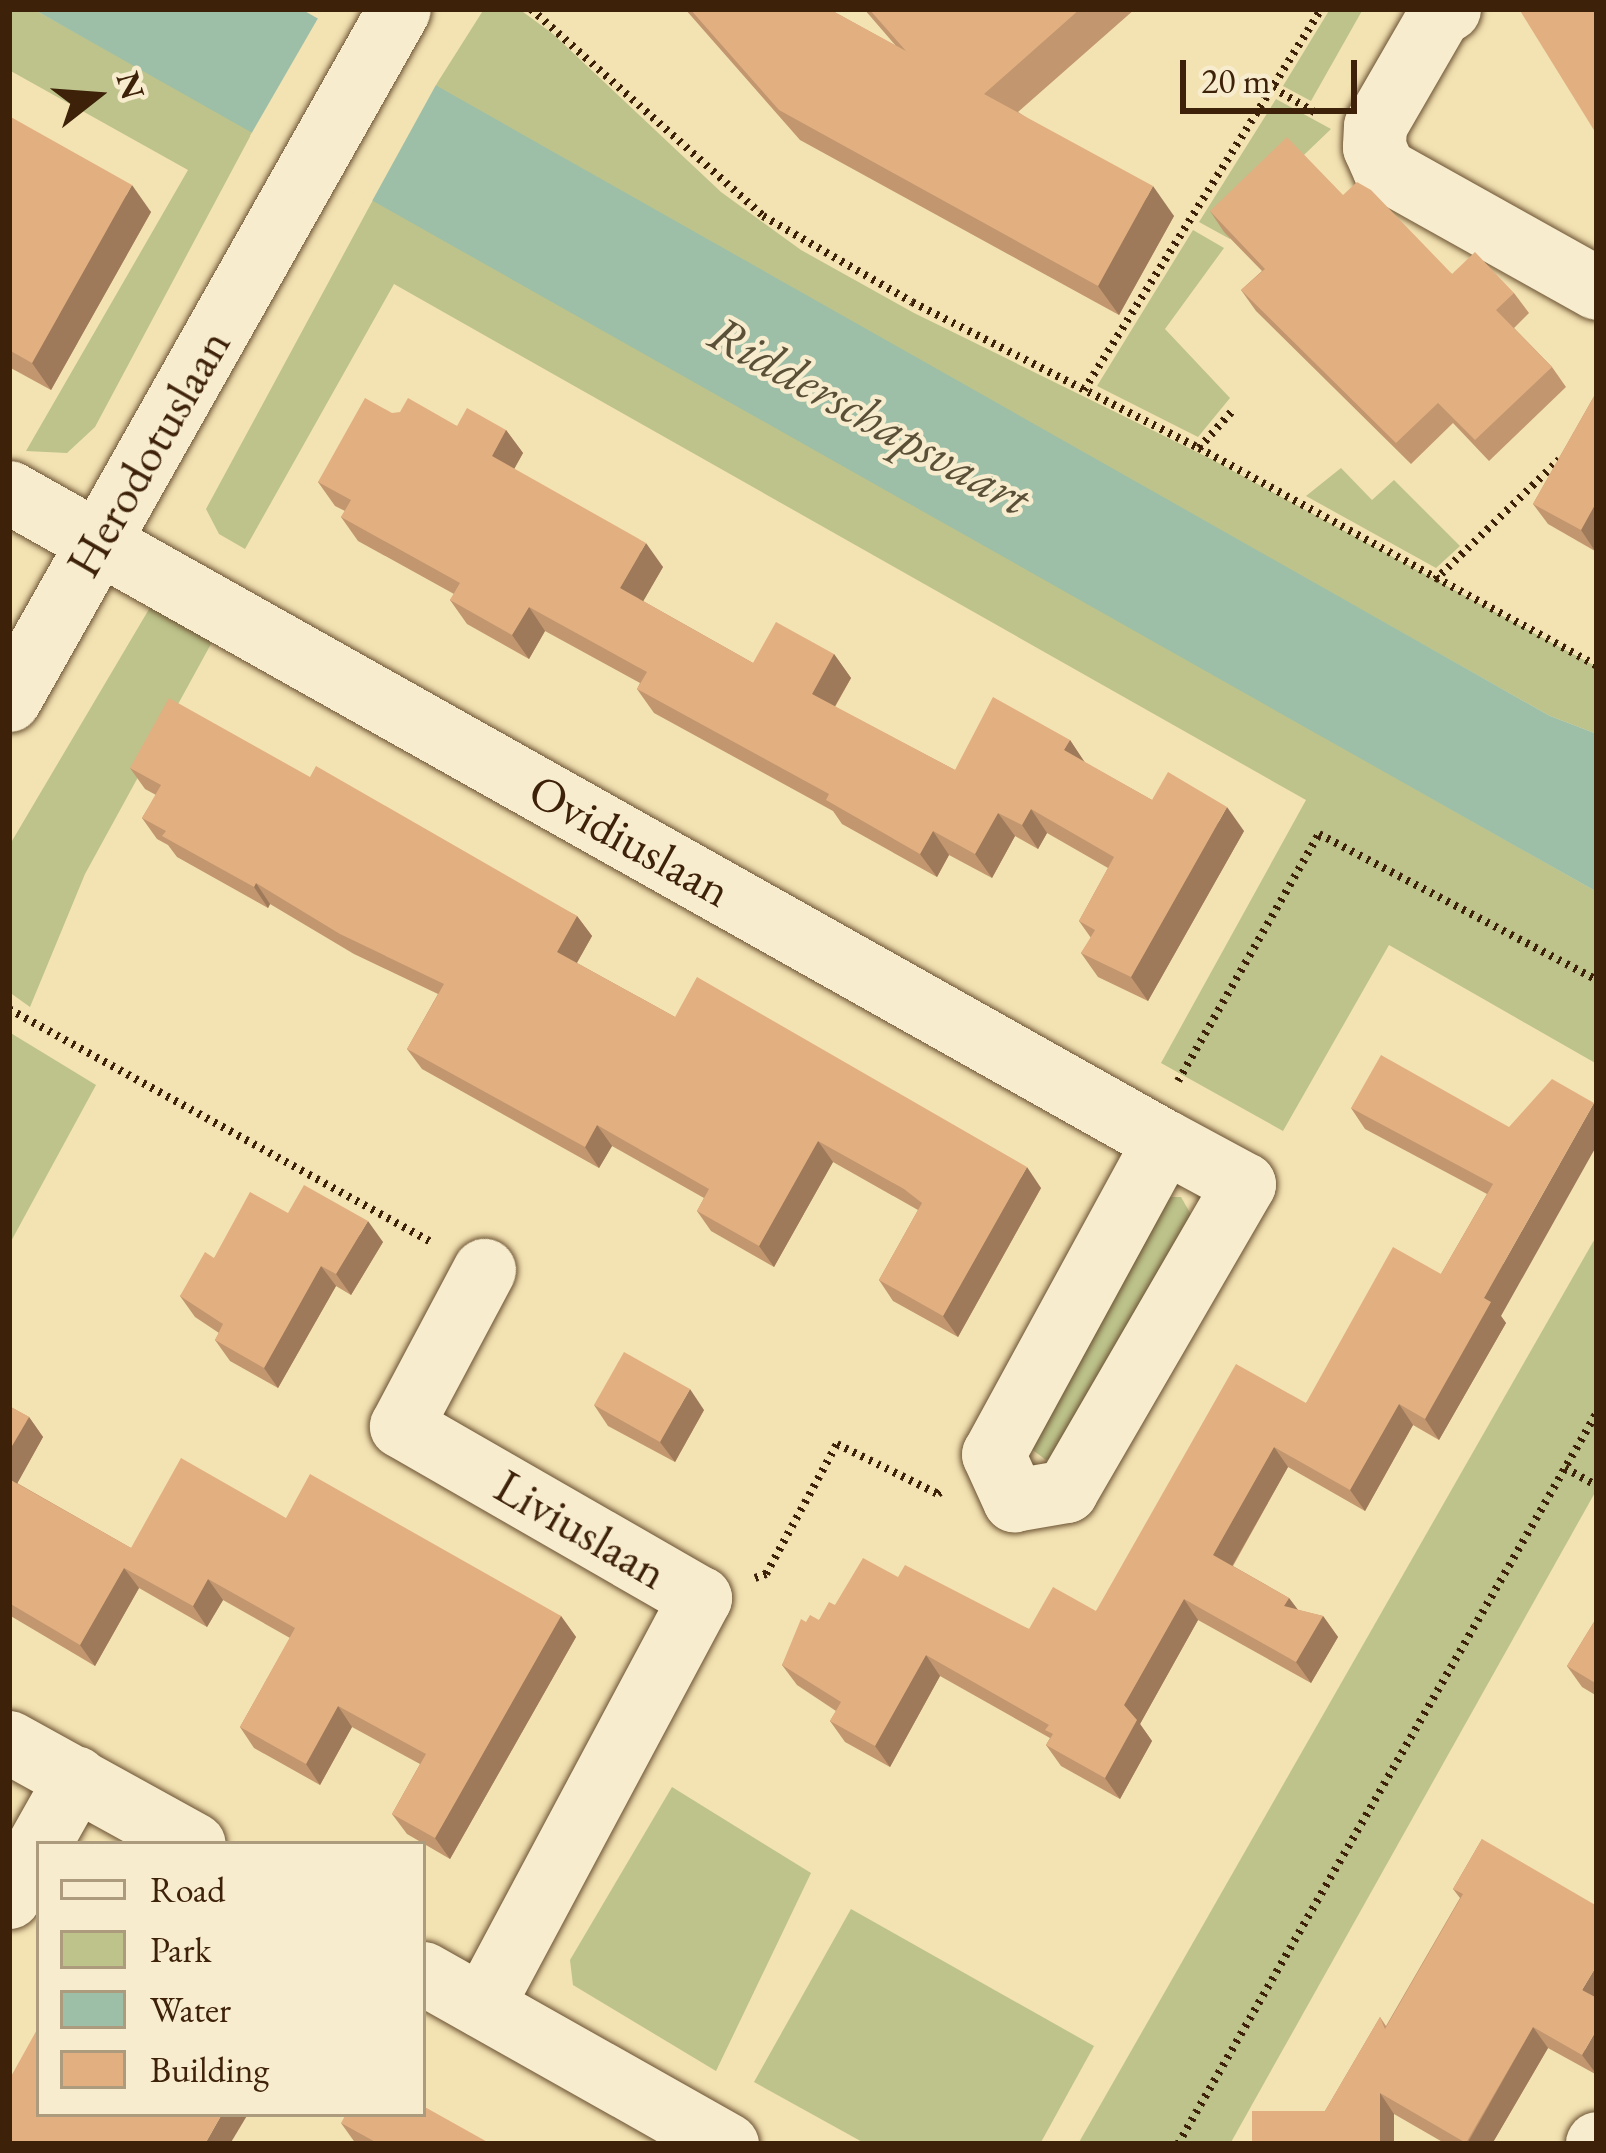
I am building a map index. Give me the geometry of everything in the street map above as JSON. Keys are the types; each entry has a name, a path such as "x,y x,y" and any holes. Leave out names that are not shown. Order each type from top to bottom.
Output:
{"street":[{"path":"1449,9 1439,15 1375,125 1374,147 1384,169 1597,288"},
{"name":"Herodotuslaan","path":"9,700 395,16"},
{"name":"Ovidiuslaan","path":"9,492 1168,1116 1244,1184 1066,1492 1014,1500 992,1454"},
{"path":"992,1454 1168,1116"},
{"name":"Liviuslaan","path":"482,2006 700,1598 401,1426 484,1270"},
{"path":"9,1742 189,1841"},
{"path":"41,1841 76,1778"},
{"path":"9,1897 36,1849"},
{"path":"426,1975 715,2141"}],"path":[{"path":"531,9 763,216 912,302 1199,448 1597,666"},
{"path":"1084,390 1322,9"},
{"path":"1199,448 1234,409"},
{"path":"1435,580 1564,455"},
{"path":"1168,1116 1319,834 1597,980"},
{"path":"9,1009 484,1270"},
{"path":"1178,2144 1597,1412"},
{"path":"766,1574 837,1444 938,1494 992,1454"},
{"path":"1565,1468 1597,1486"}],"green space":[{"path":"9,9 33,9 253,131 95,427 67,453 26,451 188,170 9,70"},
{"path":"484,9 519,9 553,34 721,192 801,250 914,313 1211,459 1597,667 1597,734 1550,716 434,88"},
{"path":"1330,9 1363,9 1311,101 1283,86"},
{"path":"1276,99 1331,129 1261,196 1230,239 1199,222"},
{"path":"374,198 1597,892 1597,1064 1389,945 1283,1131 1161,1063 1306,800 394,284 245,549 219,534 206,509"},
{"path":"1193,230 1224,248 1165,329 1230,398 1198,437 1097,386"},
{"path":"1341,468 1372,500 1394,480 1460,546 1436,568 1306,496"},
{"path":"155,599 217,633 85,874 30,1007 9,992 9,846"},
{"path":"9,1032 96,1085 9,1245"},
{"path":"1164,1197 1181,1197 1193,1218 1068,1453 1046,1460 1030,1448"},
{"path":"1597,1235 1597,1489 1230,2144 1078,2144"},
{"path":"672,1787 811,1873 716,2071 573,1985 570,1960"},
{"path":"851,1909 1094,2046 1040,2144 866,2144 754,2082"}],"water":[{"name":"Ridderschapsvaart","path":"33,9 301,9 1550,716 1597,734 1597,892"}],"pier":[{"path":"321,13 437,83 371,203 250,136"}],"building":[{"path":"690,9 829,9 906,51 869,9 1080,9 984,94 1153,186 1098,286 779,110"},
{"path":"1519,9 1597,9 1597,135"},
{"path":"9,116 132,185 32,363 9,350"},
{"path":"1287,137 1343,195 1357,182 1371,190 1452,274 1475,252 1514,293 1496,310 1552,367 1475,440 1438,403 1396,443 1241,290 1265,269 1210,211"},
{"path":"1597,391 1597,501 1581,530 1533,504"},
{"path":"365,398 392,413 400,412 408,398 457,426 467,408 506,430 492,456 646,543 620,588 753,663 776,622 834,654 812,694 955,770 993,697 1070,740 1064,750 1152,800 1168,772 1227,807 1131,977 1081,953 1095,930 1079,921 1114,857 1031,809 1022,825 998,813 975,854 933,831 920,854 826,800 829,794 637,689 647,672 529,607 512,635 450,600 460,583 341,517 351,500 318,482"},
{"path":"169,698 310,777 316,766 577,916 557,952 675,1017 697,977 1027,1167 943,1316 879,1280 922,1203 818,1141 759,1246 697,1211 709,1189 597,1125 585,1147 407,1049 444,984 340,934 256,883 254,887 162,836 166,831 142,818 161,785 130,768"},
{"path":"1381,1055 1509,1127 1552,1079 1594,1103 1484,1298 1491,1302 1425,1419 1399,1404 1350,1490 1274,1447 1213,1555 1289,1598 1284,1606 1323,1616 1296,1662 1184,1599 1124,1705 1137,1720 1105,1778 1046,1745 1053,1734 1045,1730 1049,1725 926,1655 875,1746 830,1721 841,1702 782,1665 801,1619 806,1622 810,1615 819,1620 829,1602 835,1605 863,1558 898,1577 905,1565 1029,1629 1053,1587 1096,1611 1236,1364 1306,1403 1393,1247 1441,1274 1493,1184 1351,1108"},
{"path":"304,1185 368,1221 336,1274 321,1266 264,1368 215,1340 223,1324 180,1296 205,1252 214,1258 250,1192 288,1213"},
{"path":"624,1352 690,1389 660,1442 594,1405"},
{"path":"9,1406 29,1417 9,1451"},
{"path":"181,1458 286,1518 310,1474 561,1616 435,1838 392,1814 426,1754 338,1706 306,1764 240,1727 295,1628 208,1579 193,1606 124,1568 80,1645 9,1603 9,1479 131,1548"},
{"path":"1597,1617 1597,1684 1567,1666"},
{"path":"1482,1839 1597,1906 1597,1965 1582,1990 1597,1998 1597,2029 1582,2055 1533,2027 1466,2143 1380,2093 1380,2144 1252,2144 1252,2111 1325,2111 1380,2017 1385,2029 1463,1894 1453,1889"},
{"path":"36,2031 36,2117 220,2117 205,2144 9,2144 9,2080"},
{"path":"426,2108 491,2144 379,2144 341,2123 344,2117 426,2117"}]}
